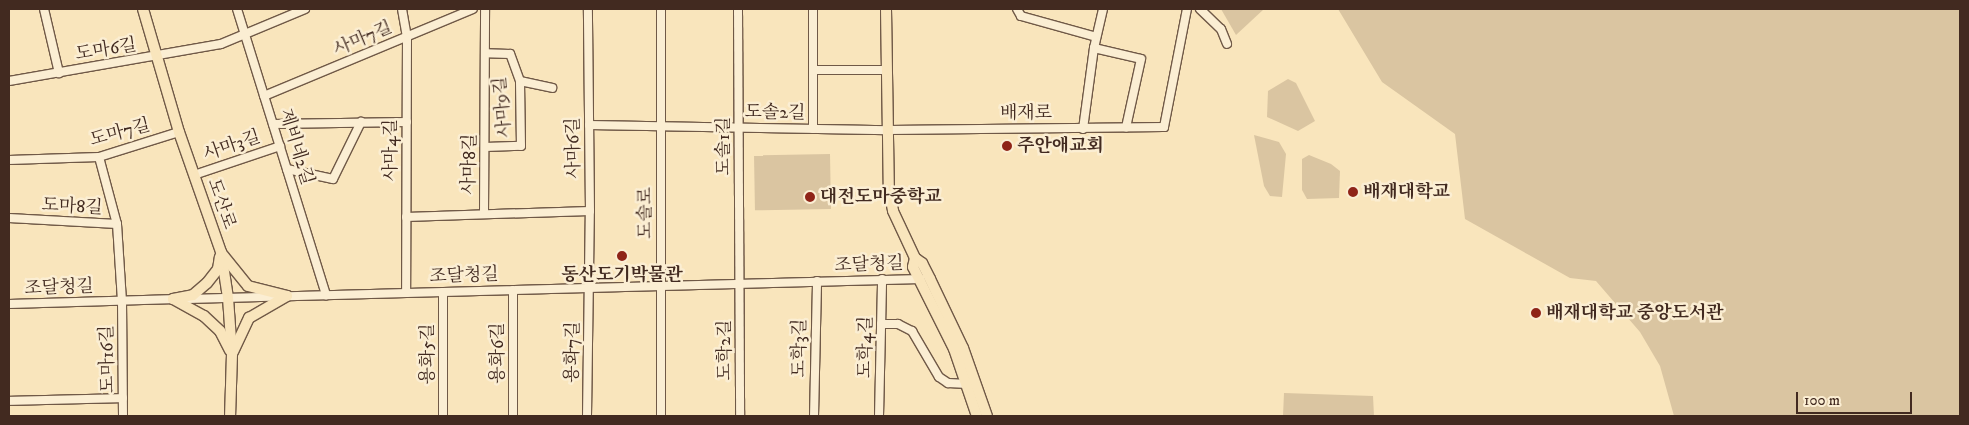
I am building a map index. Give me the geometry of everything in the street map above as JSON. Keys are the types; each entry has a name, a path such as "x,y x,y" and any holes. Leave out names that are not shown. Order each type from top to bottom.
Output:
{"main road":[{"name":"도산로","path":"143,9 179,132 221,252 228,298 232,354 230,416"},
{"path":"886,9 889,190 893,211 914,258 913,267 920,278 968,384 977,416"},
{"path":"221,252 248,286 287,296"},
{"path":"174,299 193,294 207,283 218,269 221,252"},
{"path":"914,258 922,263 930,279 978,384 987,416"},
{"path":"232,354 249,318 287,296"},
{"path":"174,299 204,316 220,331 232,354"}],"street":[{"name":"도마6길","path":"44,9 59,72"},
{"name":"제비네2길","path":"237,9 326,295"},
{"name":"도마6길","path":"9,81 158,57 222,44 306,9"},
{"name":"사마4길","path":"402,9 407,36 406,293"},
{"name":"사마7길","path":"264,96 473,9"},
{"name":"사마8길","path":"484,9 486,53 484,214 590,211"},
{"name":"사마6길","path":"588,9 589,288"},
{"name":"도솔로","path":"661,9 661,416"},
{"name":"도솔1길","path":"738,9 739,283"},
{"path":"813,9 813,129"},
{"path":"1017,9 1020,16 1096,37"},
{"path":"1083,129 1094,48 1103,9"},
{"name":"배재로","path":"889,130 1164,127 1187,9"},
{"path":"1200,9 1221,29 1228,44"},
{"path":"1094,48 1141,59 1126,128"},
{"name":"사마9길","path":"485,147 521,146 520,81 510,54 486,53"},
{"path":"813,70 887,70"},
{"path":"520,81 552,88"},
{"path":"287,169 333,179 362,122"},
{"path":"273,124 407,122"},
{"name":"도솔2길","path":"589,125 889,130"},
{"name":"도마7길","path":"9,160 99,157 179,132"},
{"name":"사마3길","path":"194,175 280,146"},
{"path":"99,157 117,224"},
{"path":"406,217 484,214"},
{"name":"도마8길","path":"9,218 117,224 122,301"},
{"name":"도학4길","path":"879,416 882,279"},
{"name":"조달청길","path":"9,304 930,279"},
{"name":"도학3길","path":"814,416 817,281"},
{"name":"도학2길","path":"739,283 740,416"},
{"name":"용화7길","path":"587,416 589,288"},
{"name":"용화6길","path":"513,290 513,416"},
{"name":"용화5길","path":"443,292 443,416"},
{"name":"도마16길","path":"122,301 123,416"},
{"path":"881,324 898,324 912,331 939,377 948,383 968,384"},
{"path":"9,401 123,398"}],"shaded area":[{"path":"1221,9 1264,9 1236,35"},
{"path":"1338,9 1960,9 1960,416 1674,416 1660,366 1640,332 1596,281 1570,278 1465,219 1455,134 1382,82"},
{"path":"1288,79 1296,83 1315,121 1298,131 1267,117 1268,91"},
{"path":"1254,135 1279,142 1286,154 1282,197 1270,196 1264,186"},
{"path":"830,154 831,209 755,210 754,155"},
{"path":"1309,155 1331,164 1340,171 1339,198 1307,199 1302,190 1302,159"},
{"path":"1284,393 1373,396 1374,416 1283,416"}],"place":[{"name":"주안애교회","path":"1007,146"},
{"name":"배재대학교","path":"1353,192"},
{"name":"대전도마중학교","path":"810,197"},
{"name":"동산도기박물관","path":"622,256"},
{"name":"배재대학교 중앙도서관","path":"1536,313"}]}
